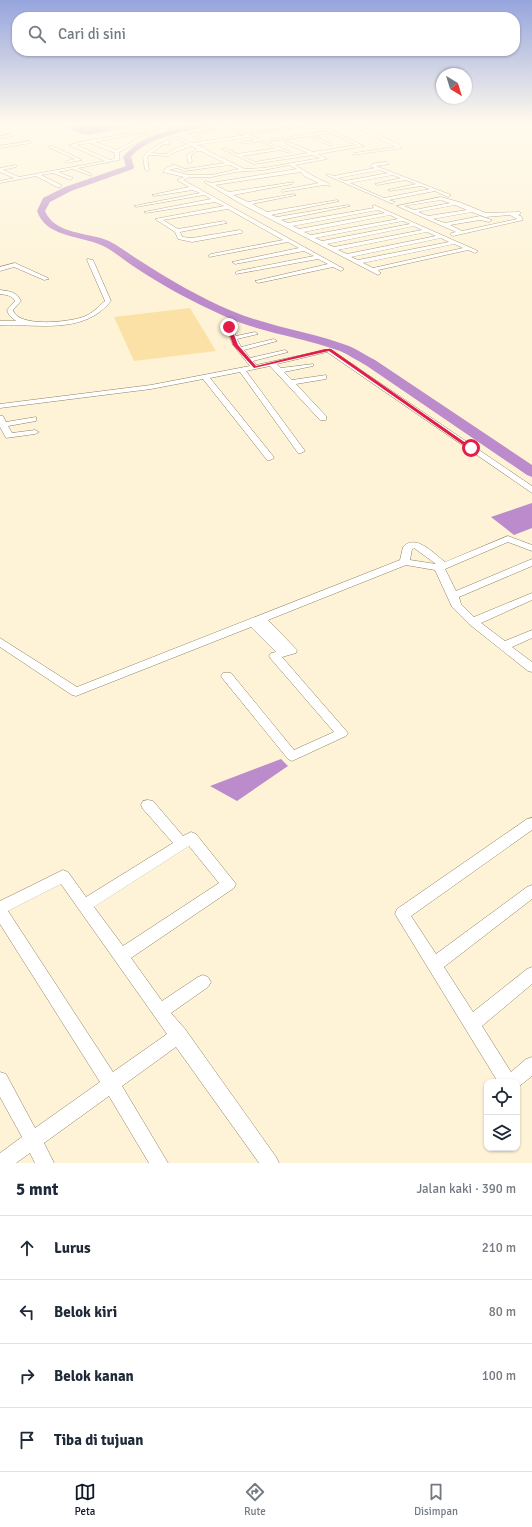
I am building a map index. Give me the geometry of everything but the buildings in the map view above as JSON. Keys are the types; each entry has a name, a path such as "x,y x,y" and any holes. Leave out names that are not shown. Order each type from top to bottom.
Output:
{"street":[{"path":"0,182 22,177"},
{"path":"41,177 60,186"},
{"path":"67,177 71,179"},
{"path":"186,177 179,180 341,269"},
{"path":"250,177 209,183 378,273"},
{"path":"259,183 293,177"},
{"path":"281,191 327,184 312,177"},
{"path":"334,177 393,203"},
{"path":"345,182 373,177"},
{"path":"401,177 448,195 444,198"},
{"path":"229,194 316,179"},
{"path":"376,184 406,179"},
{"path":"371,182 395,192"},
{"path":"390,190 420,184"},
{"path":"154,195 194,188"},
{"path":"220,189 228,188"},
{"path":"384,199 435,190"},
{"path":"136,206 204,194"},
{"path":"240,232 192,240 180,238 177,231 158,219 294,195"},
{"path":"238,199 245,197"},
{"path":"461,232 399,206 444,198 473,210 500,224"},
{"path":"146,212 215,200"},
{"path":"266,214 337,201"},
{"path":"413,212 457,203"},
{"path":"277,219 348,206"},
{"path":"256,208 263,207"},
{"path":"288,225 377,207 472,249 372,270"},
{"path":"428,218 473,210"},
{"path":"164,223 235,211"},
{"path":"299,231 391,213"},
{"path":"444,225 484,216 518,213"},
{"path":"453,234 520,220 520,217 510,214"},
{"path":"218,219 246,235"},
{"path":"310,237 404,219"},
{"path":"177,231 224,223"},
{"path":"322,243 416,224"},
{"path":"334,249 428,230"},
{"path":"244,243 280,236"},
{"path":"346,256 442,236"},
{"path":"211,256 289,240"},
{"path":"358,262 456,242"},
{"path":"235,262 304,249"},
{"path":"238,273 318,257"},
{"path":"0,323 61,324 90,316 102,308 108,301 106,293 100,285 90,260"},
{"path":"0,269 15,265 46,279"},
{"path":"258,281 334,265"},
{"path":"0,292 15,295 17,297 18,302 10,310 11,314 23,323"},
{"path":"229,327 239,349 255,368"},
{"path":"233,338 255,334"},
{"path":"239,349 274,342"},
{"path":"0,406 151,387 255,368 330,350 532,490"},
{"path":"249,360 285,352"},
{"path":"272,363 323,418"},
{"path":"279,371 311,365"},
{"path":"242,370 301,451"},
{"path":"205,377 270,458"},
{"path":"290,383 323,377"},
{"path":"9,436 1,422 32,419"},
{"path":"0,438 35,432"},
{"path":"441,565 507,535"},
{"path":"0,642 76,692 405,562 441,565 508,539 532,548"},
{"path":"405,562 408,547 415,544 441,565 456,605 473,622 532,668"},
{"path":"453,596 532,562"},
{"path":"473,622 532,596"},
{"path":"227,676 292,756 342,733 275,656 284,653 257,620"},
{"path":"504,646 532,634"},
{"path":"148,804 182,844"},
{"path":"506,1079 402,914 532,824"},
{"path":"85,905 191,838 229,884 122,956"},
{"path":"159,1163 111,1084 0,910 64,876 270,1163"},
{"path":"434,965 532,891"},
{"path":"471,1024 532,974"},
{"path":"161,1011 203,982"},
{"path":"2,1163 179,1035"},
{"path":"516,1079 532,1065"},
{"path":"0,1080 45,1163"}],"shaded area":[{"path":"190,308 216,351 134,361 114,317"},
{"path":"532,503 532,528 514,535 491,517"},
{"path":"281,759 288,766 237,801 210,786"}],"waterway":[{"path":"101,177 68,189 46,200 41,211 44,219 62,231 103,242 119,250 137,264 189,294 229,314 267,327 345,349 371,363 532,472"}],"route":[{"path":"229,327 236,345 255,368 330,350 471,448"}]}
